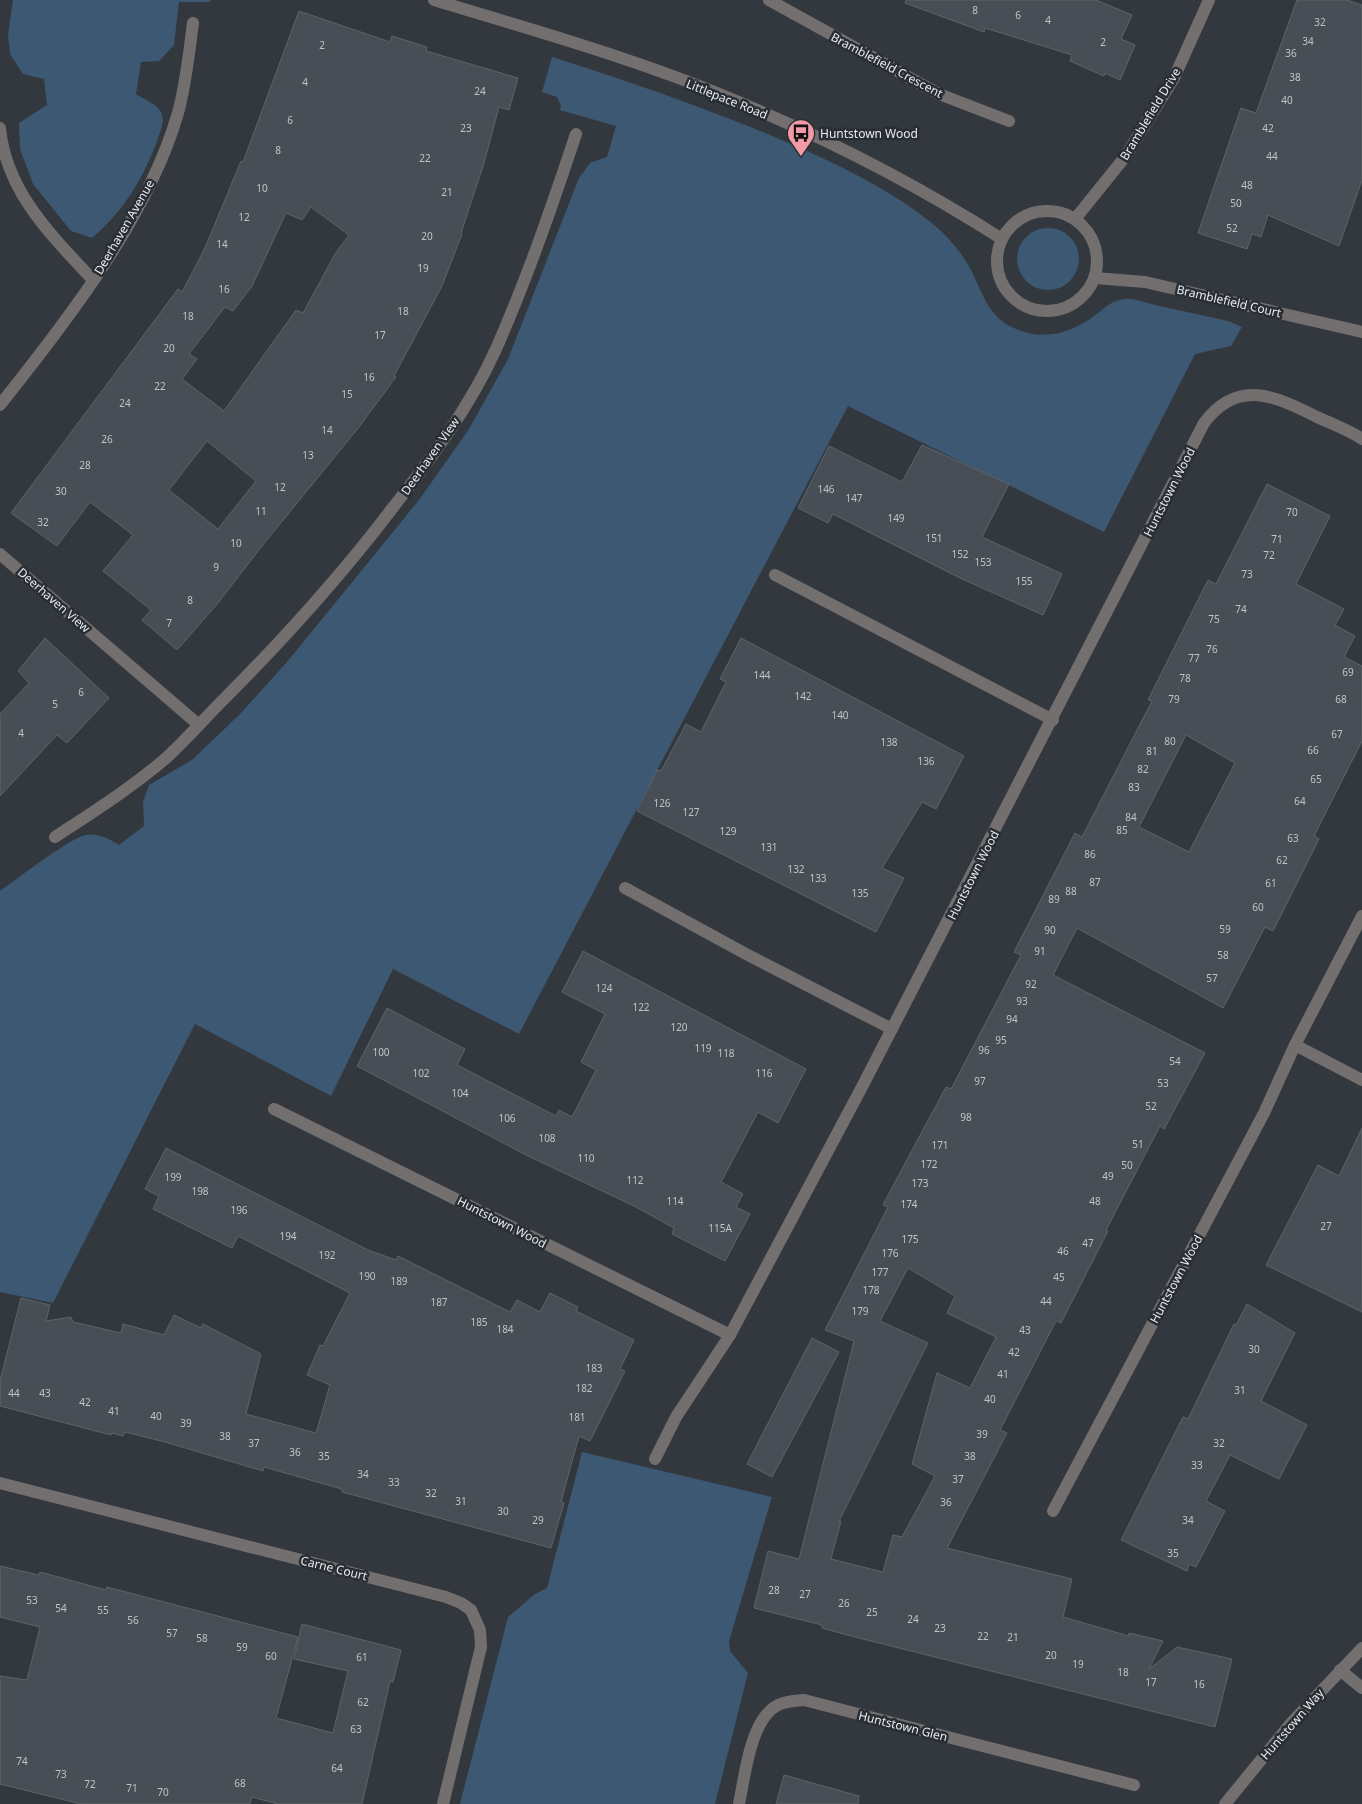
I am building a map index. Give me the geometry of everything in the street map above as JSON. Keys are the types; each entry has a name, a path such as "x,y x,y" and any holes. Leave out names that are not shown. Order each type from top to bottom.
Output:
{"street":[{"name":"Littlepace Road","path":"434,0 567,41 748,106 894,175 952,207 1002,239"},
{"name":"Bramblefield Crescent","path":"769,0 939,94 1009,121"},
{"name":"Bramblefield Drive","path":"1076,219 1125,157 1174,78 1209,0"},
{"name":"Deerhaven Avenue","path":"0,405 93,280 137,208 160,163 178,112 187,69 193,23"},
{"path":"0,128 14,184 43,225 93,280"},
{"name":"Deerhaven View","path":"56,837 101,808 164,759 199,724 287,635 338,576 422,470 448,432 496,350 550,210 576,134"},
{"path":"1053,211 1076,219 1089,232 1096,248 1098,263 1095,278 1083,296 1073,304 1060,310 1045,311 1030,308 1012,297 1000,278 997,258 1002,239 1013,224 1031,213 1053,211"},
{"name":"Bramblefield Court","path":"1095,278 1145,282 1362,332"},
{"name":"Huntstown Wood","path":"655,1459 676,1417 730,1335 1053,720 1204,423 1215,409 1230,399 1246,395 1268,396 1296,406 1362,439"},
{"name":"Deerhaven View","path":"0,554 199,724"},
{"path":"775,575 1053,720"},
{"path":"625,888 737,950 892,1029"},
{"name":"Huntstown Wood","path":"1053,1511 1264,1114 1295,1045 1362,916"},
{"path":"1295,1045 1362,1080"},
{"name":"Huntstown Wood","path":"274,1109 730,1335"},
{"name":"Carne Court","path":"0,1483 446,1597 464,1605 477,1620 482,1647 443,1804"},
{"name":"Huntstown Way","path":"1225,1804 1286,1729 1362,1648"},
{"path":"1340,1670 1362,1688"},
{"name":"Huntstown Glen","path":"739,1804 756,1729 776,1706 804,1700 1134,1785"}],"shaded area":[{"path":"13,0 211,0 209,2 179,2 174,45 159,61 141,62 136,94 159,109 163,122 153,152 140,179 114,217 92,238 71,231 33,184 20,149 19,123 47,105 44,79 23,74 10,54 8,35"},
{"path":"552,57 665,95 777,138 874,184 911,207 934,225 957,249 967,263 992,311 1005,324 1024,332 1045,335 1066,331 1085,322 1112,303 1129,299 1228,321 1242,327 1231,346 1195,354 1104,532 848,406 519,1034 393,969 331,1096 195,1024 53,1303 0,1292 0,891 56,851 79,838 86,835 95,835 119,845 144,826 143,802 149,785 192,760 240,714 287,662 419,500 469,429 508,359 579,178 590,163 607,157 616,126 560,110 561,106 557,97 542,92"},
{"path":"1048,228 1060,230 1070,237 1077,247 1079,259 1077,271 1070,281 1060,288 1048,290 1036,288 1026,281 1019,271 1017,259 1019,247 1026,237 1036,230"},
{"path":"582,1452 772,1497 729,1641 730,1651 748,1673 715,1804 460,1804 508,1617 535,1594 547,1588"}],"building":[{"path":"906,0 1096,0 1132,15 1121,39 1135,45 1120,80 1105,73 1104,76 1070,61 1072,55 985,28 984,32 905,3"},
{"path":"1297,0 1347,0 1362,5 1362,180 1339,246 1268,215 1261,237 1252,234 1247,249 1198,233 1241,108 1256,113"},
{"path":"299,11 390,42 392,36 427,47 426,51 518,78 509,110 499,107 462,234 442,286 394,376 396,377 359,427 218,603 177,650 142,620 151,610 103,571 133,535 90,502 57,546 11,513 178,289 182,292 205,248 241,161 243,162","holes":["311,207 349,235 335,254 303,313 296,310 224,411 182,379 197,359 189,354 225,307 233,311 252,286 286,213 302,220","207,441 256,481 218,529 169,490"]},
{"path":"922,445 1009,484 982,537 1062,574 1043,615 962,579 833,514 828,523 798,508 829,446 902,482"},
{"path":"1267,484 1330,516 1296,584 1344,609 1335,625 1355,636 1344,657 1362,666 1362,741 1314,836 1319,839 1273,931 1265,927 1223,1008 1077,928 1053,975 1205,1053 1164,1129 1160,1126 1106,1230 1108,1231 1061,1323 1056,1321 1000,1430 1007,1433 947,1548 1072,1579 1063,1617 1129,1636 1129,1633 1163,1641 1149,1669 1177,1647 1232,1659 1215,1727 851,1636 822,1628 822,1625 754,1608 768,1551 799,1559 854,1341 825,1330 888,1207 883,1205 895,1182 946,1087 951,1089 1021,955 1014,952 1075,833 1082,837 1152,701 1148,700 1208,580 1216,584","holes":["1186,735 1235,763 1189,852 1139,827","908,1268 955,1296 947,1313 996,1337 970,1388 937,1373 912,1464 935,1476 902,1537 893,1535 883,1572 831,1559 841,1521 839,1521 928,1343 880,1321"]},
{"path":"45,638 109,698 67,743 57,735 0,796 0,714 29,683 18,671"},
{"path":"741,638 964,756 936,809 922,802 882,868 904,878 876,932 637,811 657,770 661,771 686,724 701,732 726,682 720,679"},
{"path":"583,951 806,1069 778,1123 758,1112 721,1182 743,1194 736,1207 750,1214 725,1261 672,1234 674,1228 634,1206 526,1155 357,1066 387,1008 465,1049 457,1065 556,1116 559,1110 572,1117 596,1070 581,1062 605,1014 562,992"},
{"path":"1362,1128 1362,1312 1266,1265 1318,1165 1339,1176"},
{"path":"166,1148 368,1250 396,1260 398,1256 510,1312 517,1300 540,1312 550,1293 578,1307 576,1311 634,1340 620,1369 625,1371 590,1441 579,1436 561,1502 564,1503 551,1548 342,1492 342,1489 264,1467 263,1471 125,1432 123,1436 112,1433 111,1435 0,1406 0,1381 21,1298 50,1305 46,1321 71,1317 73,1322 121,1333 123,1324 164,1335 174,1315 201,1328 203,1324 261,1354 246,1414 316,1433 330,1385 307,1375 320,1345 323,1346 350,1293 238,1236 232,1248 153,1209 159,1196 145,1189"},
{"path":"1247,1304 1295,1333 1261,1401 1307,1425 1279,1479 1230,1455 1206,1501 1225,1511 1196,1567 1189,1564 1187,1571 1121,1540 1183,1417 1188,1419 1234,1324 1236,1325"},
{"path":"812,1338 839,1352 772,1477 747,1464"},
{"path":"0,1566 39,1575 40,1572 106,1590 107,1587 298,1637 276,1718 333,1733 348,1671 294,1659 302,1624 401,1650 393,1682 390,1681 362,1804 278,1804 252,1797 250,1804 81,1804 0,1784 0,1676 27,1680 40,1627 0,1617"},
{"path":"784,1775 859,1796 858,1804 776,1804"}],"place":[{"name":"Huntstown Wood","path":"801,157"}]}
